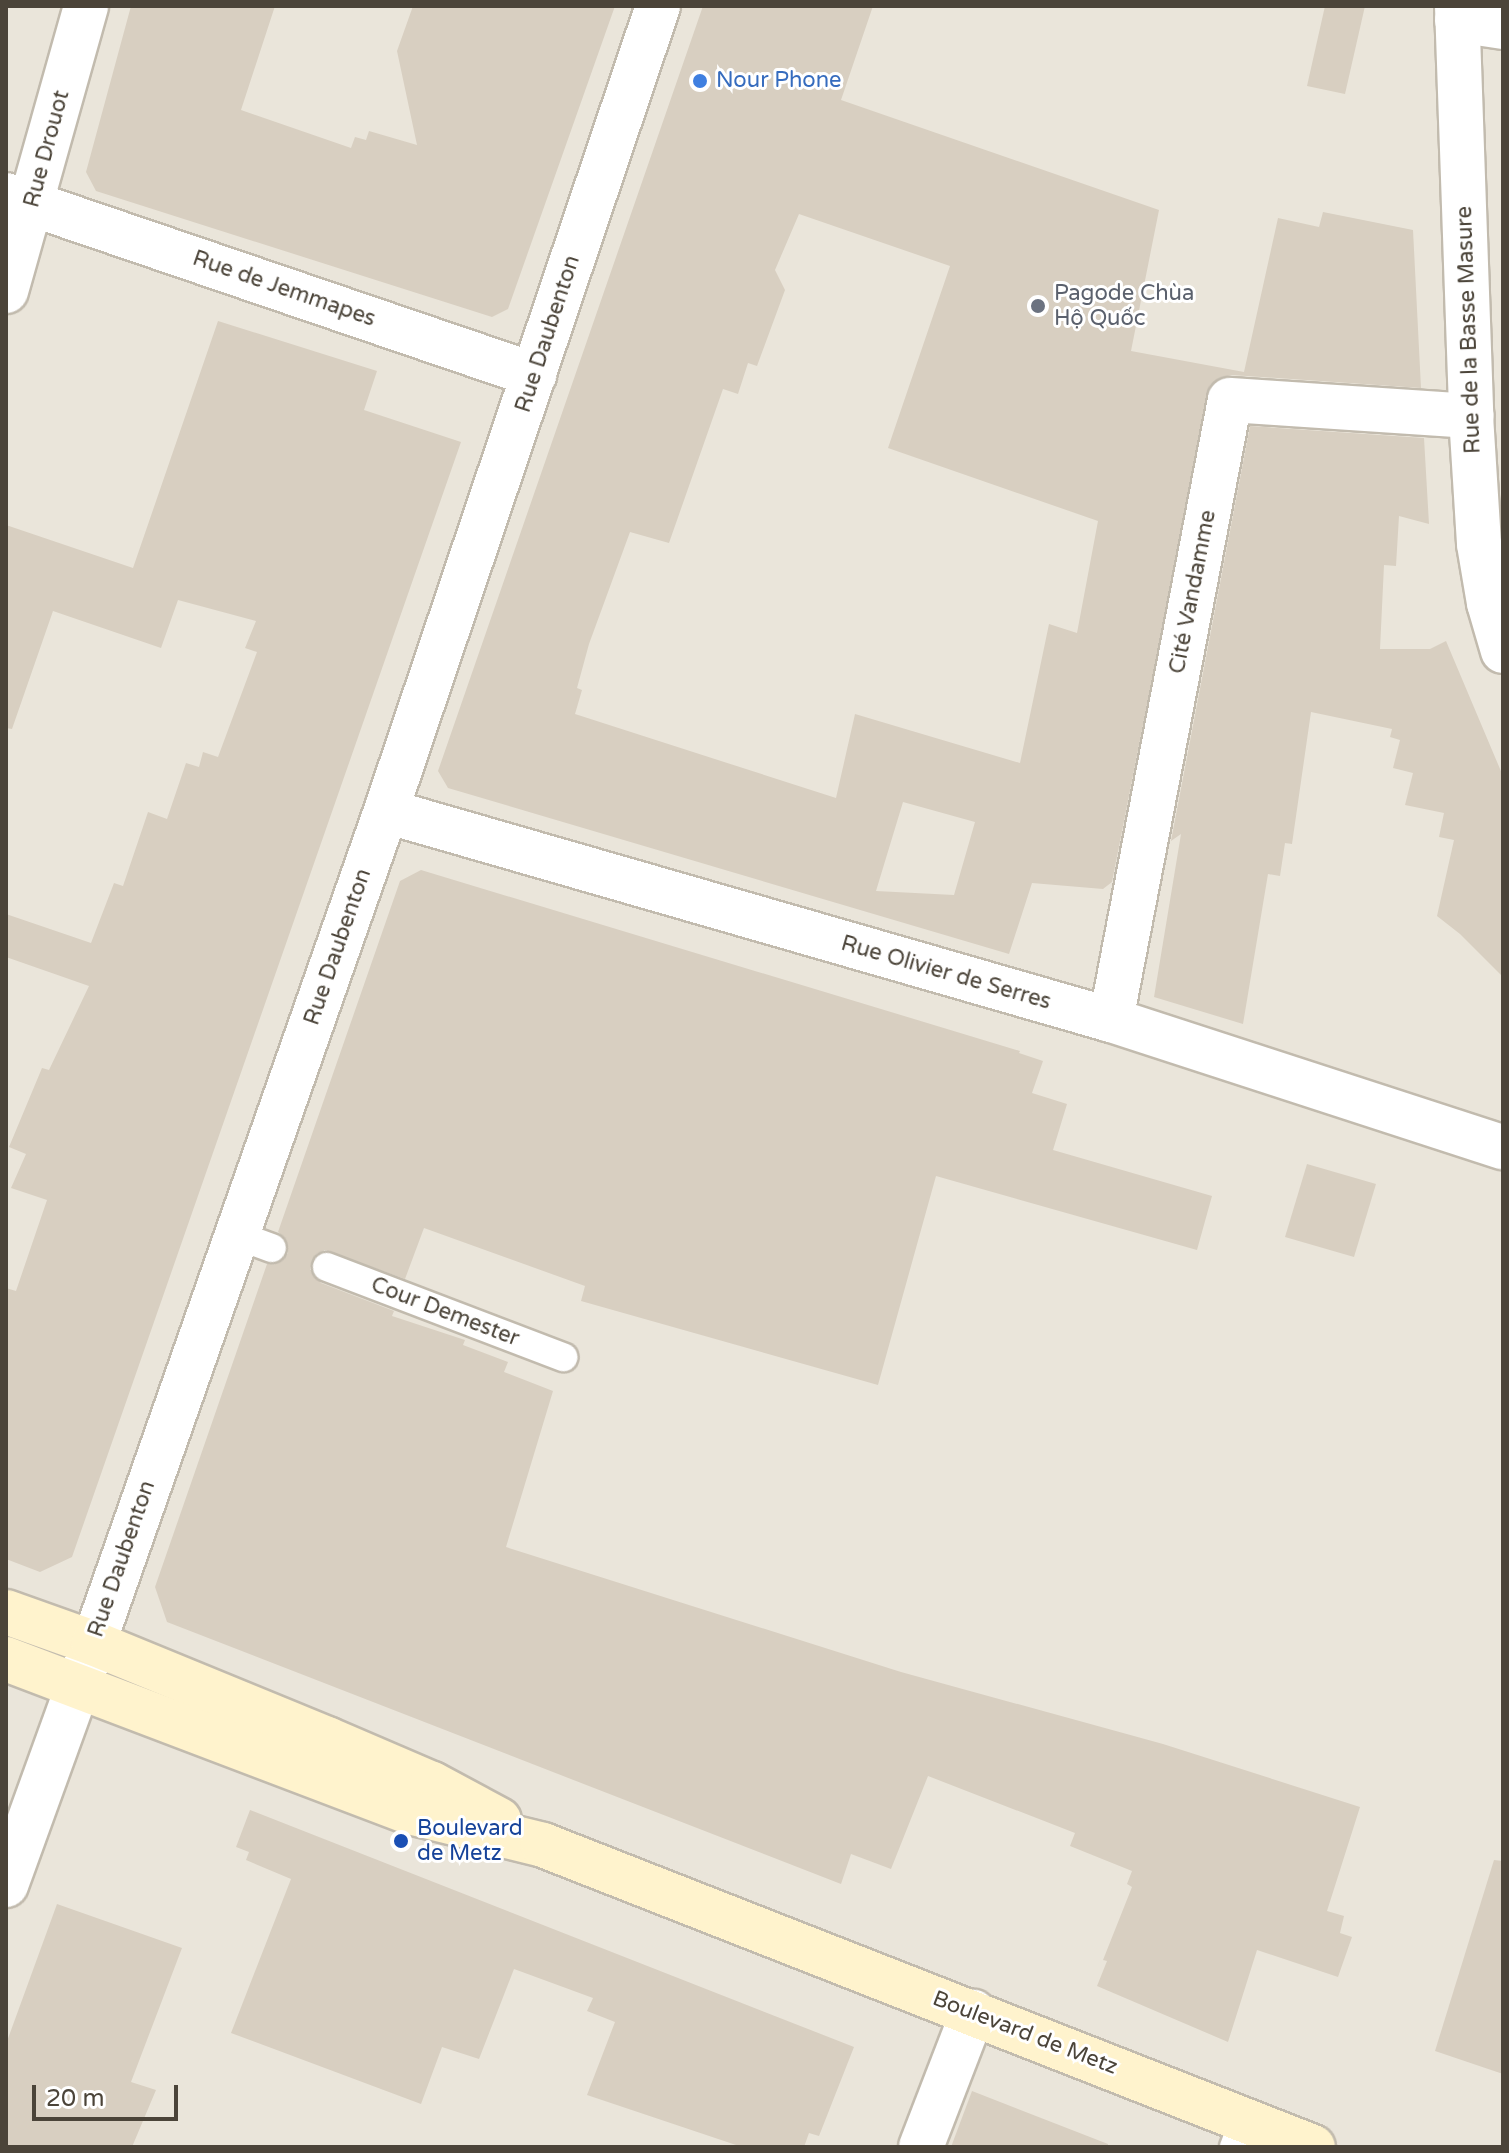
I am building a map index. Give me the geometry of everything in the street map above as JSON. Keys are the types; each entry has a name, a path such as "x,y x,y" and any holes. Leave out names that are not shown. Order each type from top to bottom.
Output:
{"main road":[{"name":"Boulevard de Metz","path":"6,1612 93,1643 432,1784 543,1845"},
{"name":"Boulevard de Metz","path":"6,1659 409,1812 543,1845 973,2012 1276,2139"}],"street":[{"name":"Rue Drouot","path":"6,291 20,200 86,6"},
{"name":"Rue Daubenton","path":"6,1885 93,1643 254,1242 386,811 658,6"},
{"path":"1457,13 1503,27"},
{"name":"Rue de la Basse Masure","path":"1457,13 1471,416 1483,576 1503,651"},
{"name":"Rue de Jemmapes","path":"20,200 534,375"},
{"name":"Cité Vandamme","path":"1111,1020 1230,400 1471,416"},
{"name":"Rue Olivier de Serres","path":"386,811 1111,1020 1503,1147"},
{"path":"921,2147 973,2012"}],"lane":[{"name":"Cour Demester","path":"327,1267 563,1357"}],"shaded area":[{"path":"6,6 1503,6 1503,2147 6,2147"}],"building":[{"path":"131,6 275,6 241,110 351,148 355,137 366,140 369,131 417,145 397,51 413,6 615,6 508,309 492,317 96,191 86,172"},
{"path":"703,6 873,6 841,100 1159,210 1131,351 1244,372 1278,218 1319,227 1323,212 1413,230 1421,388 1232,375 1219,378 1210,385 1112,882 1103,889 1032,883 1009,954 448,788 438,771","holes":["799,214 950,266 888,448 1098,521 1077,633 1049,624 1020,763 855,714 836,798 575,714 582,690 577,688 589,644 630,532 669,543 723,389 738,394 748,363 757,366 785,290 775,270","903,802 975,822 954,895 876,891"]},
{"path":"1325,6 1365,6 1345,94 1307,86"},
{"path":"218,321 377,371 364,410 461,442 72,1557 40,1572 6,1559 6,1288 16,1291 47,1200 11,1188 26,1154 9,1147 42,1068 49,1070 89,986 6,957 6,914 91,943 114,883 123,886 148,812 167,819 186,763 199,767 203,752 218,757 257,652 245,648 256,621 178,600 161,648 53,611 12,729 6,728 6,525 133,568"},
{"path":"1250,426 1424,438 1429,524 1399,516 1396,566 1384,565 1380,649 1430,649 1446,641 1503,776 1503,977 1437,916 1454,840 1439,837 1444,813 1405,805 1413,773 1393,768 1400,740 1390,737 1392,729 1311,712 1292,844 1285,843 1280,876 1268,874 1243,1024 1154,997 1181,834 1171,841"},
{"path":"421,870 1020,1051 1043,1061 1032,1093 1067,1104 1053,1150 1212,1196 1197,1250 936,1176 878,1385 581,1301 585,1286 424,1228 405,1279 325,1250 316,1254 310,1269 321,1283 394,1311 392,1316 465,1340 463,1345 508,1362 504,1372 553,1391 506,1547 901,1672 1163,1744 1360,1807 1327,1911 1344,1916 1340,1933 1352,1937 1338,1977 1257,1950 1228,2042 1097,1986 1107,1961 1103,1960 1132,1887 1127,1884 1132,1871 1070,1846 1075,1833 928,1776 891,1869 851,1854 841,1884 167,1622 155,1587 267,1264 282,1261 288,1253 285,1238 278,1232 400,881"},
{"path":"1307,1164 1376,1184 1354,1257 1285,1237"},
{"path":"250,1810 854,2047 819,2136 809,2133 804,2147 742,2147 587,2095 615,2022 587,2011 593,1998 514,1969 479,2059 442,2047 421,2104 231,2033 291,1879 246,1860 249,1852 236,1847"},
{"path":"1494,1860 1503,1861 1503,2074 1435,2051"},
{"path":"57,1904 182,1948 131,2082 156,2090 132,2147 6,2147 6,2044"},
{"path":"972,2091 1108,2144 1108,2147 951,2147"}],"place":[{"name":"Nour Phone","path":"700,81"},
{"name":"Pagode Chùa Hộ Quốc","path":"1038,306"},
{"name":"Boulevard de Metz","path":"401,1841"}]}
